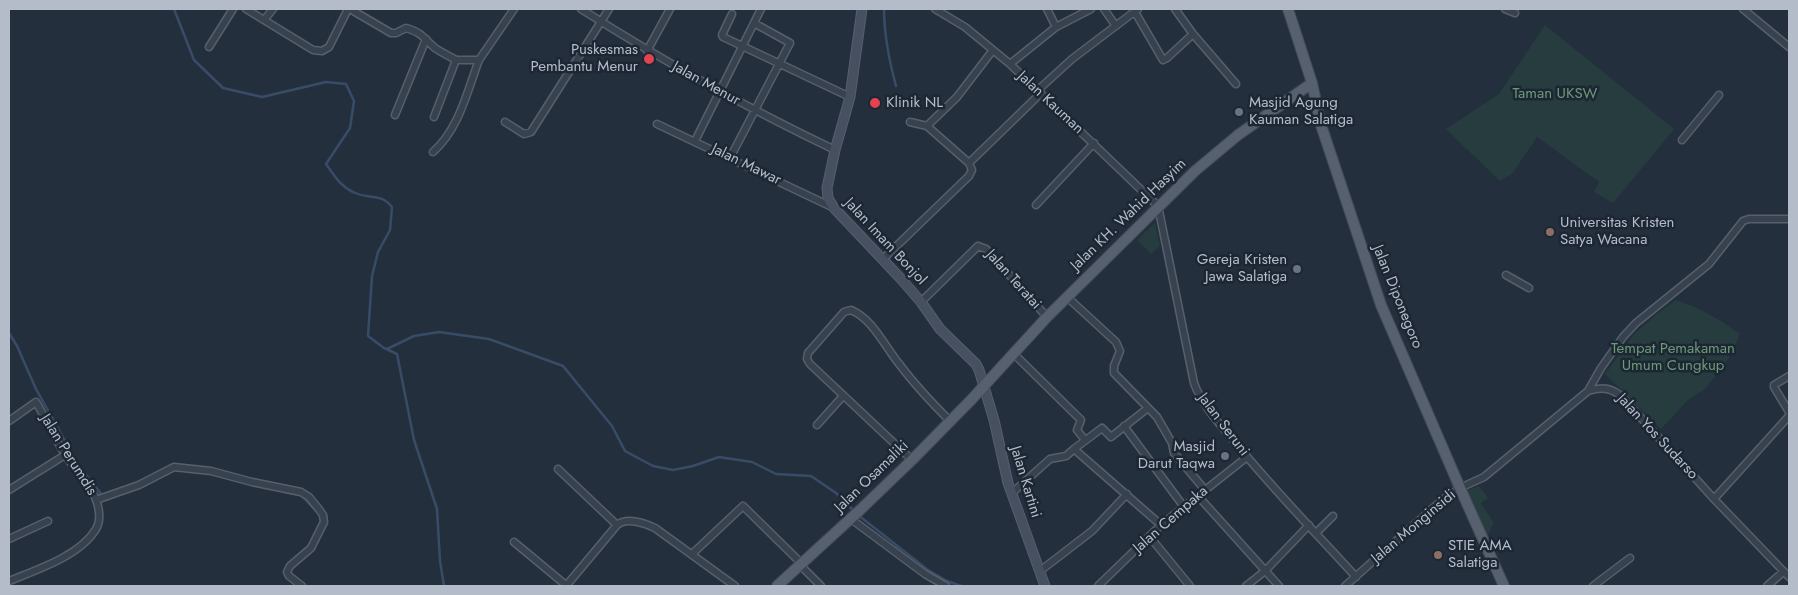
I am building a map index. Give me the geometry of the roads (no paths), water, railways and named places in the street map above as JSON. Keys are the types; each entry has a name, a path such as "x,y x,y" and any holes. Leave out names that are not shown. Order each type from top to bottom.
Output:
{"main road":[{"name":"Jalan Imam Bonjol","path":"862,9 850,96 835,150 827,188 828,198 834,208 921,302 940,329 976,364 983,385"},
{"name":"Jalan Diponegoro","path":"1288,9 1312,83 1321,126 1381,305 1504,586"},
{"name":"Jalan KH. Wahid Hasyim","path":"983,385 1047,317 1195,171 1238,136 1312,83"},
{"name":"Jalan Osamaliki","path":"778,586 912,460 983,385"},
{"name":"Jalan Kartini","path":"983,385 1012,492 1045,586"}],"street":[{"path":"209,47 233,9"},
{"path":"246,9 313,50 322,51 329,47 349,9 391,33 396,33 406,28 423,36 435,48 456,60 479,60"},
{"path":"264,20 273,9"},
{"path":"433,152 444,142 456,122 479,60 514,9"},
{"name":"Jalan Menur","path":"581,9 647,51 720,92 835,150"},
{"path":"505,122 524,134 531,132 609,9"},
{"path":"647,51 670,9"},
{"path":"695,141 761,9"},
{"name":"Jalan Kauman","path":"935,9 965,27 1010,64 1158,206"},
{"path":"1047,9 1056,27"},
{"path":"1010,64 1056,27 1091,9"},
{"path":"1104,9 1116,26"},
{"path":"1175,9 1236,84"},
{"path":"1505,9 1515,13"},
{"path":"1743,9 1789,47"},
{"path":"969,163 1072,59 1137,10 1163,60 1194,34"},
{"path":"732,14 722,36 850,96"},
{"path":"730,158 790,42 754,23"},
{"path":"395,115 426,39"},
{"path":"927,126 957,97 993,50"},
{"path":"434,117 456,60"},
{"path":"1682,140 1719,95"},
{"path":"883,259 969,176 972,168 969,163 927,126 910,122"},
{"name":"Jalan Mawar","path":"657,124 834,208"},
{"path":"1036,205 1094,143"},
{"name":"Jalan Seruni","path":"1158,206 1194,383 1204,404 1247,457 1356,577"},
{"path":"1460,488 1484,477 1588,391 1601,368 1636,323 1709,264 1743,222 1749,219 1789,219"},
{"name":"Jalan Teratai","path":"921,302 978,246 986,249 1047,317"},
{"path":"1506,275 1529,288"},
{"path":"1067,297 1116,342 1120,351 1114,366 1114,373 1157,418 1172,443 1174,453 1205,490"},
{"path":"912,460 843,396 807,359 808,353 844,312 851,310 866,319 900,366 950,421"},
{"path":"1013,353 1081,420 1077,430 1085,440"},
{"path":"1789,376 1774,385 1789,412"},
{"name":"Jalan Yos Sudarso","path":"1588,391 1604,388 1619,394 1714,499 1789,577"},
{"path":"817,425 843,396"},
{"name":"Jalan Perumdis","path":"9,421 36,402 65,455 102,498 99,523 96,530 81,545 52,563 9,581"},
{"path":"1012,492 1050,459 1066,456 1102,428 1111,437 1148,408"},
{"path":"1714,499 1789,416"},
{"path":"1124,426 1184,507"},
{"path":"1074,449 1161,525"},
{"path":"9,490 65,455"},
{"name":"Jalan Cempaka","path":"1098,586 1161,525 1247,457"},
{"path":"102,498 140,485 174,467 211,470 252,482 301,492 309,497 318,508 324,522 311,548 290,566 287,572 289,576 302,586"},
{"path":"558,469 617,525"},
{"name":"Jalan Monginsidi","path":"1347,586 1441,501 1460,488"},
{"path":"1040,572 1082,540 1109,515 1127,494"},
{"path":"1198,496 1279,586"},
{"path":"692,554 743,506 821,586"},
{"path":"854,516 867,529 926,574 946,586"},
{"path":"1316,533 1333,516"},
{"path":"9,539 48,521"},
{"path":"514,542 567,586 617,525 626,521 647,525 692,554 735,586"},
{"path":"1246,586 1265,570 1309,525"},
{"path":"1150,537 1190,586"},
{"path":"1593,586 1630,558"},
{"path":"1767,586 1783,572"}],"waterway":[{"path":"174,9 194,60 223,88 262,97 326,82 346,84 354,101 350,128 326,164 348,190 383,199 392,207 390,230 378,252 372,276 368,336 384,348 397,354 414,440 437,509 440,561 444,586"},
{"path":"884,9 887,48 896,86"},
{"path":"387,349 414,336 439,332 489,339 563,366 612,426 625,451 653,466 673,470 693,466 719,457 752,462 776,474 811,476 836,493 854,511"},
{"path":"9,333 17,346 36,389 79,466 106,500 114,497"},
{"path":"284,492 301,495 316,511"},
{"path":"858,515 928,570 947,581 961,586"}],"place":[{"name":"Puskesmas Pembantu Menur","path":"649,59"},
{"name":"Klinik NL","path":"875,103"},
{"name":"Masjid Agung Kauman Salatiga","path":"1239,112"},
{"name":"Universitas Kristen Satya Wacana","path":"1550,232"},
{"name":"Gereja Kristen Jawa Salatiga","path":"1297,269"},
{"name":"Masjid Darut Taqwa","path":"1225,456"},
{"name":"STIE AMA Salatiga","path":"1438,555"}],"park label":[{"name":"Taman UKSW","path":"1555,94"},
{"name":"Tempat Pemakaman Umum Cungkup","path":"1673,358"}]}
